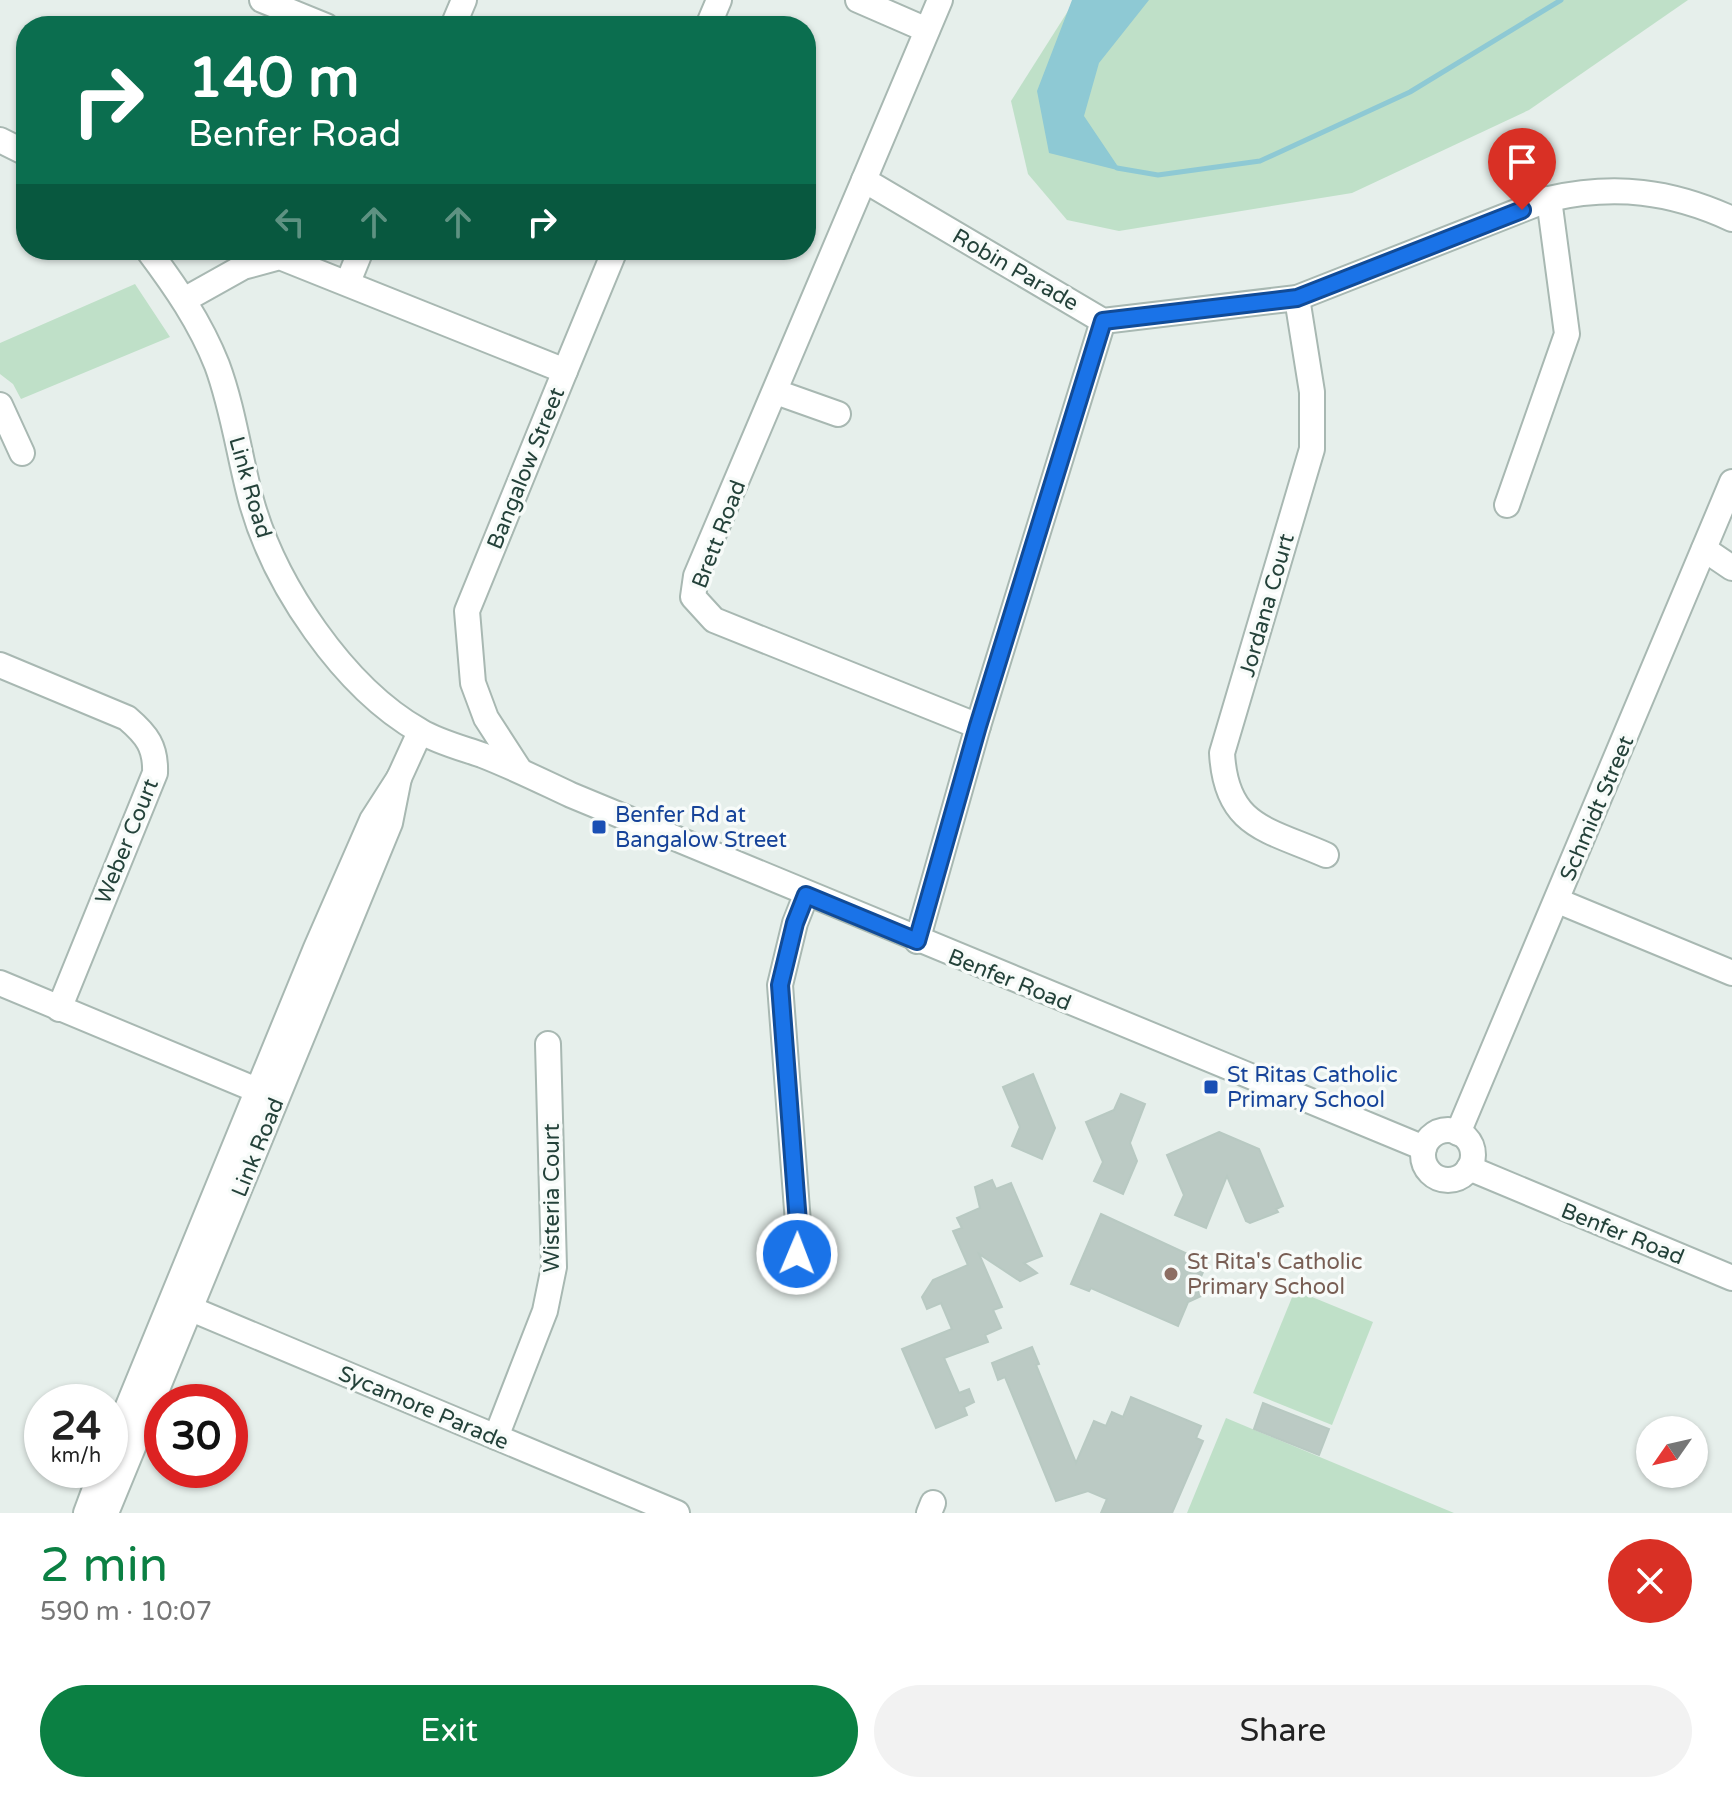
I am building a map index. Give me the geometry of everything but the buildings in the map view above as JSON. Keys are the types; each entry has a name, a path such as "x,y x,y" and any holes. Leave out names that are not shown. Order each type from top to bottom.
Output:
{"street":[{"path":"262,0 301,16"},
{"path":"858,0 927,30"},
{"path":"864,180 940,0"},
{"name":"Robin Parade","path":"864,180 1103,321 1297,298 1549,199 1591,190 1636,192 1694,202 1732,219"},
{"name":"Brett Road","path":"864,180 696,576 693,597 714,620 978,726"},
{"path":"1507,505 1567,334 1549,199"},
{"name":"Link Road","path":"106,1513 181,1306 268,1094 372,820 399,778 420,732 376,698 355,676 295,600 270,553 252,502 217,365 184,300 155,260"},
{"name":"Bangalow Street","path":"184,300 243,267 269,260"},
{"name":"Bangalow Street","path":"288,260 565,371 467,611 473,683 486,718 519,769"},
{"path":"348,282 357,260"},
{"path":"565,371 611,260"},
{"name":"Jordana Court","path":"1297,298 1312,392 1312,449 1222,753 1224,782 1236,809 1255,823 1326,855"},
{"path":"917,941 978,726 1103,321"},
{"path":"776,392 838,414"},
{"path":"0,405 22,453"},
{"name":"Schmidt Street","path":"1458,1133 1732,482"},
{"path":"1704,549 1732,568"},
{"name":"Weber Court","path":"0,665 127,718 144,731 156,752 155,773 59,1009"},
{"name":"Benfer Road","path":"420,732 519,769 806,895 1424,1148"},
{"path":"794,1271 799,1236 780,985 795,923 806,895"},
{"path":"1558,901 1732,973"},
{"path":"0,983 268,1094"},
{"name":"Wisteria Court","path":"496,1437 545,1311 554,1267 548,1044"},
{"path":"1447,1131 1458,1133 1472,1151 1469,1168 1454,1179 1439,1179 1424,1163 1424,1148 1435,1134 1447,1131"},
{"name":"Benfer Road","path":"1469,1168 1732,1278"},
{"name":"Link Road","path":"128,1413 181,1306"},
{"name":"Sycamore Parade","path":"181,1306 674,1512"},
{"path":"86,1513 95,1488"}],"green space":[{"path":"1075,0 1688,0 1529,110 1352,193 1119,231 1067,220 1028,174 1011,101"},
{"path":"135,284 170,337 21,399 13,384 0,374 0,343"},
{"path":"1295,1290 1373,1322 1332,1425 1253,1393"},
{"path":"1226,1418 1454,1513 1187,1513"}],"water":[{"path":"1072,0 1149,0 1099,63 1084,116 1121,171 1049,153 1037,91"}],"waterway":[{"path":"1117,168 1158,175 1260,161 1410,92 1561,0"}],"place":[{"name":"Benfer Rd at Bangalow Street","path":"599,827"},
{"name":"St Ritas Catholic Primary School","path":"1211,1087"},
{"name":"St Rita's Catholic Primary School","path":"1171,1274"}],"route":[{"path":"797,1254 799,1236 780,985 795,923 806,895 917,941 978,726 1103,321 1297,298 1522,210"}]}
